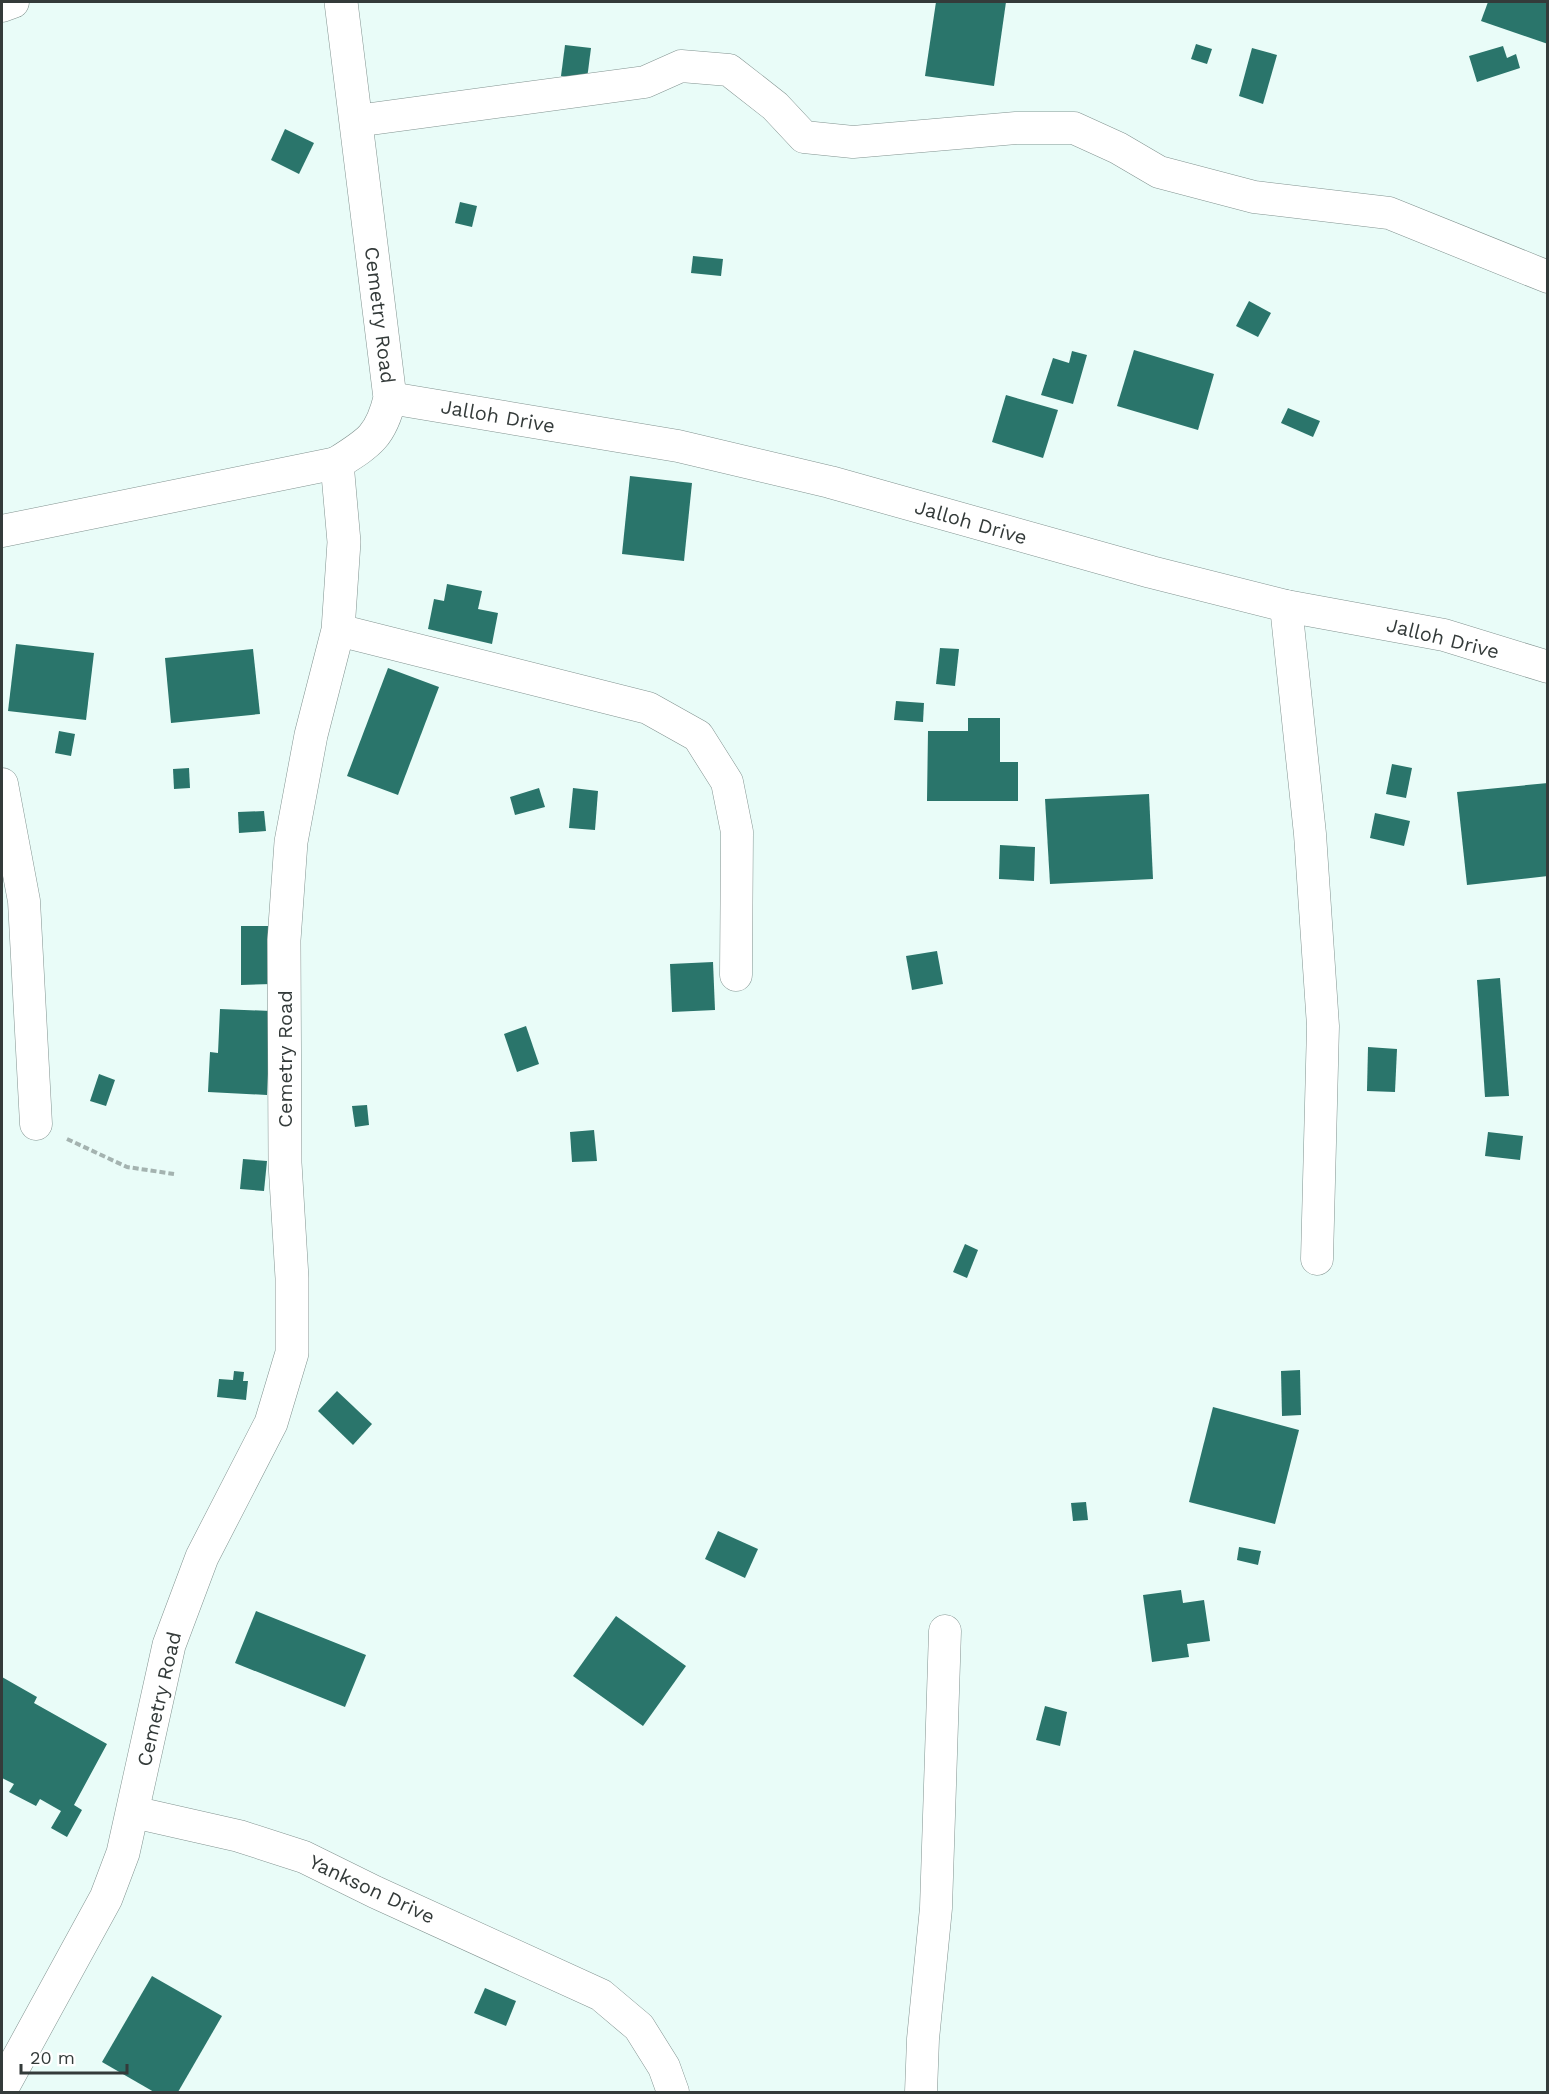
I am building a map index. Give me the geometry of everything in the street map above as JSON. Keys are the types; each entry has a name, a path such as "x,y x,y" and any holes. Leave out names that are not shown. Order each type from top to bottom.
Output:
{"street":[{"path":"2,6 13,2"},
{"name":"Cemetry Road","path":"2,2088 106,1898 123,1853 169,1645 202,1557 271,1423 292,1353 292,1278 285,1163 284,940 291,842 311,735 338,630 344,542 337,463 368,444 385,418 390,398 341,2"},
{"path":"356,121 645,82 681,66 729,70 775,106 804,137 854,142 1016,128 1074,128 1118,148 1160,172 1254,197 1389,213 1548,277"},
{"name":"Jalloh Drive","path":"390,398 690,449 830,482 1150,572 1286,606 1444,635 1548,667"},
{"path":"2,531 337,463"},
{"path":"1286,606 1310,834 1323,1026 1317,1259"},
{"path":"338,630 648,708 698,736 727,783 738,832 736,975"},
{"path":"2,784 36,1124"},
{"path":"921,2092 923,2038 936,1908 945,1632"},
{"name":"Yankson Drive","path":"133,1812 239,1836 304,1857 375,1892 601,1995 639,2027 664,2067 673,2092"}],"path":[{"path":"36,1124 127,1167 174,1174"}],"building":[{"path":"936,2 1006,2 994,86 925,76"},
{"path":"1488,2 1548,2 1548,44 1481,21"},
{"path":"1196,44 1212,49 1207,64 1191,59"},
{"path":"565,45 591,48 587,79 561,76"},
{"path":"1503,46 1507,58 1516,54 1520,68 1477,82 1469,56"},
{"path":"1252,48 1277,55 1263,104 1239,96"},
{"path":"285,129 314,143 299,174 271,160"},
{"path":"460,202 477,206 472,227 455,223"},
{"path":"693,256 723,259 721,276 691,273"},
{"path":"1249,301 1271,313 1258,337 1236,326"},
{"path":"1134,350 1214,374 1198,430 1117,406"},
{"path":"1072,351 1087,355 1073,404 1041,395 1053,358 1069,363"},
{"path":"1006,395 1058,410 1043,458 992,442"},
{"path":"1288,408 1320,421 1313,437 1281,423"},
{"path":"630,476 692,483 684,561 622,554"},
{"path":"447,584 482,591 478,609 498,613 492,644 428,629 434,599 444,601"},
{"path":"16,644 94,653 86,720 8,711"},
{"path":"940,648 959,649 955,686 936,684"},
{"path":"253,649 260,714 171,723 165,658"},
{"path":"388,668 439,687 398,795 347,776"},
{"path":"896,701 924,703 923,722 894,720"},
{"path":"968,718 1000,718 1000,762 1018,762 1018,801 927,801 928,731 968,731"},
{"path":"59,731 75,734 71,756 55,753"},
{"path":"1392,764 1412,768 1406,798 1386,794"},
{"path":"189,768 190,788 174,789 173,769"},
{"path":"1548,783 1548,876 1467,885 1457,792"},
{"path":"539,788 545,807 515,815 510,797"},
{"path":"573,788 598,791 595,830 569,828"},
{"path":"1149,794 1153,879 1050,884 1045,799"},
{"path":"264,811 266,831 239,833 238,812"},
{"path":"1375,813 1410,821 1404,846 1370,838"},
{"path":"1000,845 1035,847 1034,881 999,879"},
{"path":"241,926 272,926 272,984 241,985"},
{"path":"937,951 943,984 912,990 906,956"},
{"path":"713,962 715,1010 672,1012 670,964"},
{"path":"1500,978 1509,1096 1485,1097 1477,980"},
{"path":"220,1009 271,1011 267,1095 208,1092 210,1052 218,1053"},
{"path":"526,1026 539,1064 517,1072 504,1034"},
{"path":"1368,1047 1397,1049 1395,1092 1367,1091"},
{"path":"99,1074 115,1080 106,1106 90,1101"},
{"path":"367,1105 369,1125 355,1127 352,1106"},
{"path":"594,1130 597,1161 572,1162 570,1132"},
{"path":"1488,1132 1523,1136 1520,1160 1485,1156"},
{"path":"243,1159 267,1161 264,1191 240,1189"},
{"path":"965,1244 978,1250 967,1278 953,1272"},
{"path":"1300,1370 1301,1415 1282,1416 1281,1371"},
{"path":"234,1371 244,1372 243,1381 248,1381 246,1400 217,1397 219,1379 233,1380"},
{"path":"337,1391 372,1424 353,1445 318,1411"},
{"path":"1213,1407 1299,1430 1275,1524 1189,1502"},
{"path":"1086,1502 1088,1520 1073,1521 1071,1503"},
{"path":"718,1531 758,1549 745,1578 705,1559"},
{"path":"1239,1547 1261,1551 1258,1565 1237,1560"},
{"path":"1181,1590 1183,1603 1204,1600 1210,1641 1187,1644 1189,1657 1152,1662 1143,1595"},
{"path":"256,1611 366,1655 345,1707 235,1663"},
{"path":"616,1616 686,1666 643,1726 573,1676"},
{"path":"2,1677 37,1697 34,1703 107,1744 74,1805 82,1810 67,1837 51,1828 61,1811 40,1799 36,1806 9,1792 14,1784 2,1778"},
{"path":"1045,1706 1067,1712 1060,1746 1036,1740"},
{"path":"152,1976 222,2016 178,2092 154,2092 102,2062"},
{"path":"485,1988 516,2001 506,2026 474,2013"}]}
